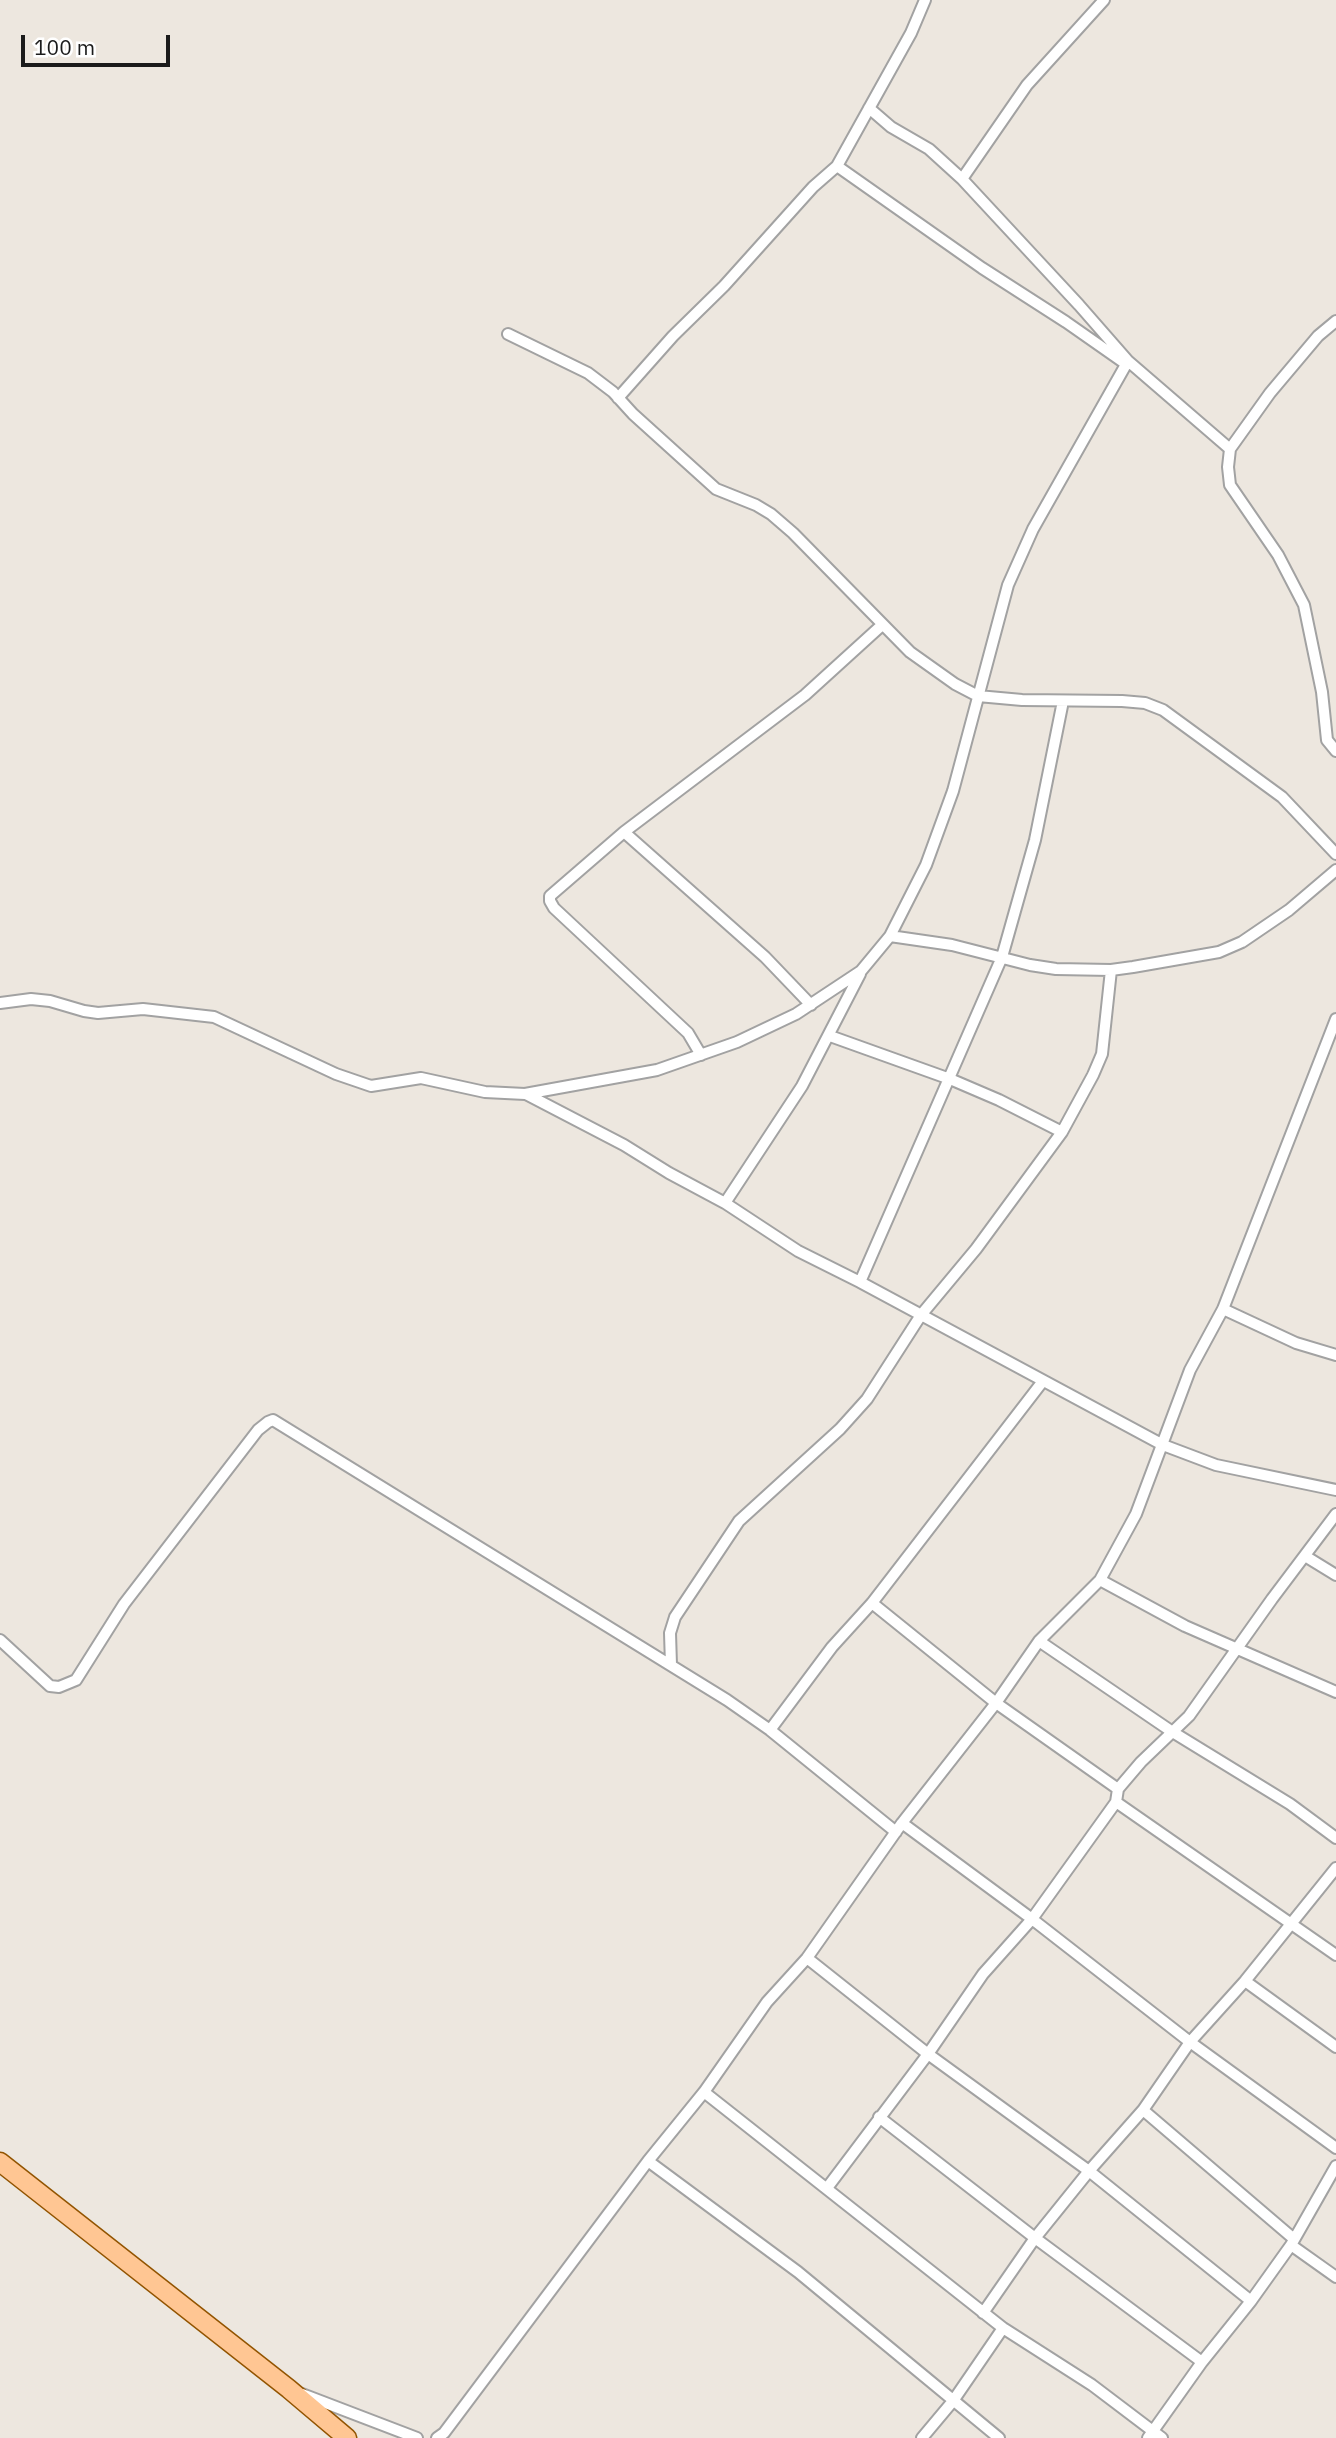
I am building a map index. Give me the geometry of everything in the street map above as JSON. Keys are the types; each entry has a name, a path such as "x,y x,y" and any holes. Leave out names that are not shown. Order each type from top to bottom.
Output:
{"main road":[{"path":"0,2162 289,2389 347,2438"}],"street":[{"path":"618,398 813,187 837,166 911,33 925,0"},
{"path":"962,179 1027,85 1104,0"},
{"path":"869,108 891,127 929,149 962,179 1079,305 1127,363"},
{"path":"837,166 982,268 1127,363 1230,449"},
{"path":"1336,321 1318,336 1270,393 1230,449 1228,477 1230,485 1278,555 1304,604 1322,692 1327,740 1336,751"},
{"path":"508,334 588,373 716,489 757,505 786,526 882,625 926,665 978,696 1022,701 1122,701 1145,703 1163,710 1282,797 1336,854"},
{"path":"725,1203 802,1086 861,971 890,936 926,865 953,791 1008,585 1033,528 1127,363"},
{"path":"701,1055 688,1033 621,972 550,901 550,896 624,832 805,695 882,625"},
{"path":"860,1282 1002,957 1035,840 1063,702"},
{"path":"624,832 765,957 811,1005"},
{"path":"890,936 952,945 1030,965 1056,969 1111,970 1219,952 1242,942 1289,910 1336,870"},
{"path":"671,1665 670,1633 675,1617 739,1521 840,1429 867,1399 921,1314 976,1249 1062,1132 1102,1054 1111,970"},
{"path":"0,1003 31,999 98,1013 143,1009 214,1017 336,1074 371,1086 421,1078 485,1092 525,1094 657,1070 737,1042 796,1014 861,971"},
{"path":"437,2438 444,2433 648,2161 704,2092 767,2002 807,1958 899,1827 996,1703 1039,1641 1100,1580 1136,1514 1190,1370 1223,1309 1336,1019"},
{"path":"830,1036 950,1079 1062,1132"},
{"path":"525,1094 624,1145 725,1203 798,1251 1163,1445 1216,1465 1336,1490"},
{"path":"1223,1309 1296,1343 1336,1355"},
{"path":"770,1730 832,1647 872,1603 1043,1381"},
{"path":"0,1640 50,1686 68,1685 76,1680 124,1604 258,1430 274,1420 671,1665 770,1730 899,1827 1032,1919 1190,2042 1336,2148"},
{"path":"827,2188 928,2054 983,1974 1032,1919 1116,1802 1118,1789 1171,1731 1189,1716 1336,1514"},
{"path":"1306,1556 1336,1575"},
{"path":"1100,1580 1185,1626 1336,1692"},
{"path":"872,1603 996,1703 1118,1789"},
{"path":"1039,1641 1171,1731 1290,1804 1336,1838"},
{"path":"1116,1802 1336,1955"},
{"path":"983,2313 1035,2238 1143,2110 1190,2042 1245,1981 1336,1868"},
{"path":"807,1958 928,2054 1089,2171 1251,2301"},
{"path":"1245,1981 1336,2048"},
{"path":"704,2092 1003,2329 1092,2385 1154,2436 1202,2362 1251,2301 1292,2242 1336,2166"},
{"path":"1143,2110 1292,2242 1336,2277"},
{"path":"879,2117 1035,2238 1202,2362"},
{"path":"648,2161 798,2272 999,2438"},
{"path":"922,2438 953,2401 1003,2329"},
{"path":"289,2389 417,2438"}]}
